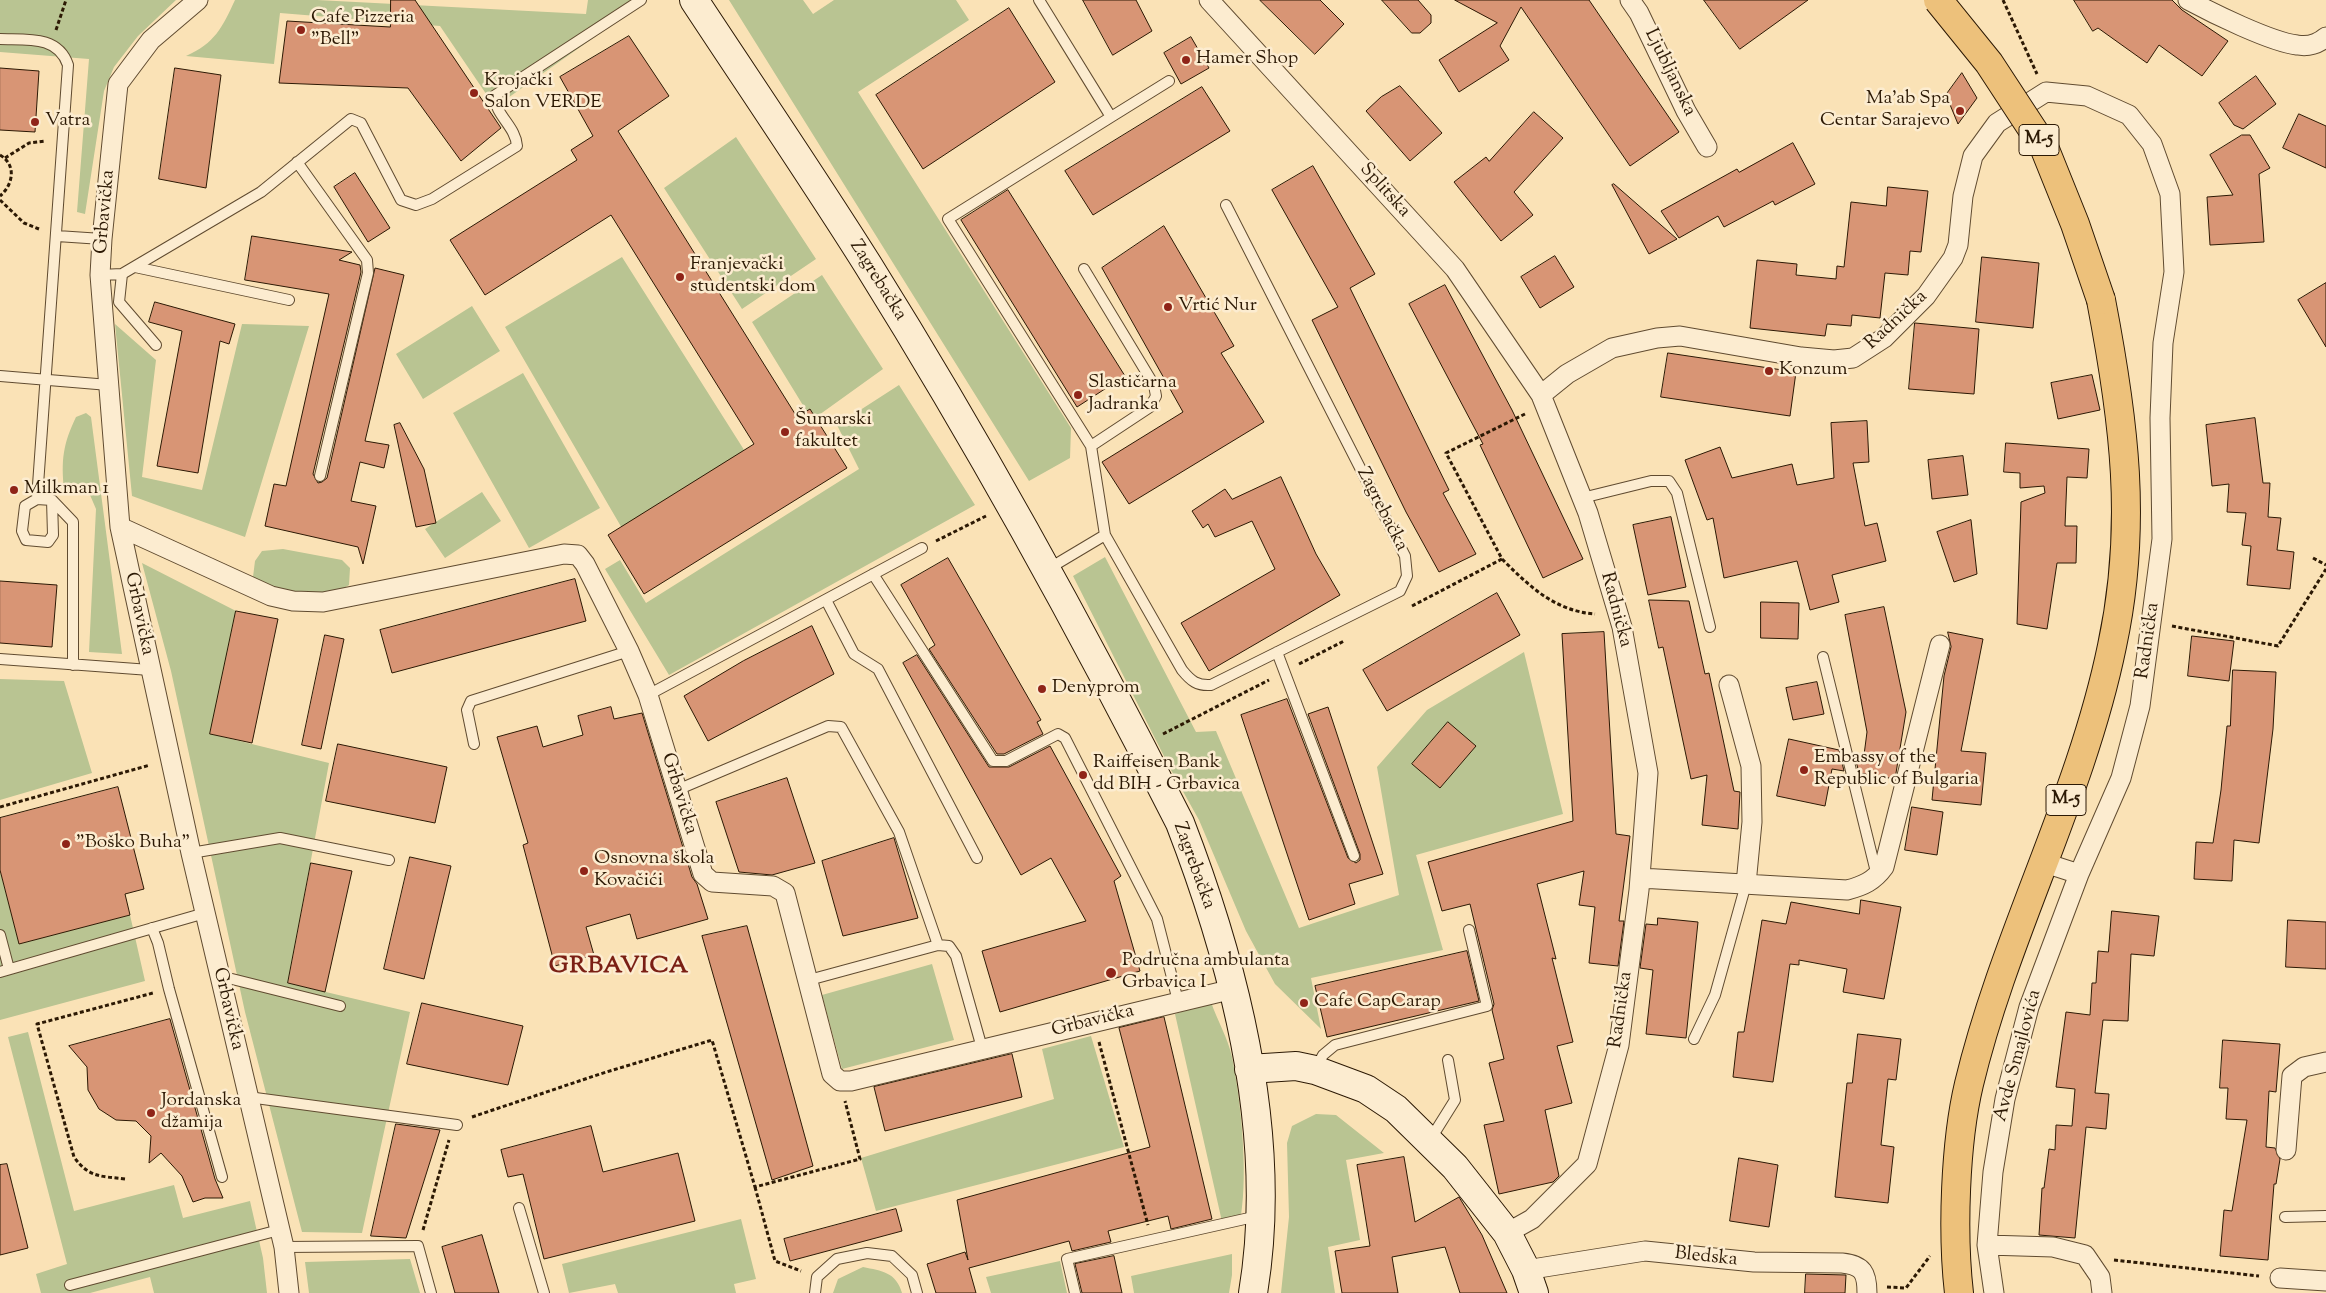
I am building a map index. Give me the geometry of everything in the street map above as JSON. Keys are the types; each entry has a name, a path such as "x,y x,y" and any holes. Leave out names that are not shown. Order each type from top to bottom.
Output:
{"main road":[{"name":"Zagrebačka","path":"694,0 867,264 1048,569 1180,823 1197,867 1233,989 1249,1069"},
{"name":"M-5","path":"1938,0 1990,63 2044,148 2074,224 2101,300 2123,432 2127,509 2124,573 2112,645 2098,705 2045,863 1984,1028 1968,1086 1959,1154 1956,1223 1959,1293"},
{"path":"1253,1293 1262,1215 1261,1151 1249,1069 1296,1066 1315,1070 1366,1089 1396,1109 1430,1140 1455,1167 1507,1233 1530,1281"}],"street":[{"name":"Grbavička","path":"198,0 151,40 118,84 100,275 120,527 191,853 281,1238 289,1293"},
{"name":"Splitska","path":"1209,0 1455,269 1541,395"},
{"name":"Ljubljanska","path":"1630,0 1643,21 1686,111 1707,147"},
{"path":"2188,0 2267,36 2297,46 2318,44 2326,37"},
{"name":"Radnička","path":"1507,1233 1532,1219 1587,1164 1619,1044 1640,878 1648,773 1619,617 1582,498 1541,395 1567,374 1612,348 1657,338 1694,337 1821,359 1853,358 1863,353 1884,338 1926,296 1953,258 1958,245 1963,196 1973,156 1978,146 1997,124 2046,92 2087,96 2129,115 2152,144 2170,194 2174,272 2163,343 2160,418 2162,539 2140,706 2121,778 2078,874"},
{"name":"Grbavička","path":"120,527 271,596 293,601 324,602 564,554 578,555 585,564 629,651 648,695 703,874 712,882 773,886 785,893 832,1074 840,1081 851,1081 1233,989"},
{"path":"1640,878 1847,890 1863,886 1877,877 1884,867 1940,645"},
{"path":"1729,685 1751,766 1752,822 1746,884"},
{"path":"2045,863 2078,874"},
{"name":"Avde Smajlovića","path":"1994,1293 1987,1245 1993,1172 2005,1099 2029,1007 2078,874"},
{"path":"2286,1150 2292,1076 2304,1067 2326,1062"},
{"path":"1987,1245 2053,1247 2086,1257 2100,1276 2102,1293"},
{"name":"Bledska","path":"1530,1281 1644,1251 1754,1262 1856,1264 1863,1272 1867,1290"},
{"path":"2280,1278 2326,1281"}],"lane":[{"path":"100,275 122,274 261,192 351,119 361,123 401,200 416,205 432,199 517,146 516,137 495,106 494,96 641,0"},
{"path":"1039,0 1111,117"},
{"path":"0,39 50,42 64,54 68,64 38,499"},
{"name":"Zagrebačka","path":"1169,81 948,219 1091,446 1104,534 1182,670 1195,683 1211,685 1400,591 1407,576 1405,556 1226,205"},
{"path":"298,162 367,260 368,273 320,476"},
{"path":"57,236 102,239"},
{"path":"135,267 289,300"},
{"path":"1084,269 1154,385 1156,396 1150,407 1091,446"},
{"path":"122,274 119,302 156,345"},
{"path":"0,376 109,385"},
{"path":"1582,498 1651,480 1669,481 1677,493 1710,627"},
{"path":"52,500 53,535 48,542 26,540 22,531 25,506 38,499 52,500 73,522 73,665"},
{"path":"1048,569 1104,534"},
{"path":"648,695 922,548"},
{"path":"873,574 993,761 1006,761 1058,734 1065,738 1157,919 1178,1001"},
{"path":"826,600 854,654 878,669 977,858"},
{"path":"474,744 467,710 471,701 629,651"},
{"path":"1277,652 1354,856"},
{"path":"1823,657 1877,877"},
{"path":"0,659 150,670"},
{"path":"677,790 828,726 841,727 899,832 938,945"},
{"path":"191,853 280,838 389,860"},
{"path":"1694,1039 1715,996 1746,884"},
{"path":"0,935 5,971 205,913"},
{"path":"152,928 158,943 169,989 222,1177"},
{"path":"1315,1070 1323,1055 1335,1045 1486,1006 1468,930"},
{"path":"809,980 938,945 949,946 956,956 982,1048"},
{"path":"220,976 340,1006"},
{"path":"1430,1140 1455,1100 1448,1060"},
{"path":"248,1097 457,1125"},
{"path":"519,1208 544,1293"},
{"path":"1075,1293 1067,1259 1262,1215"},
{"path":"2285,1217 2326,1216"},
{"path":"70,1285 281,1238 418,1246 430,1293"},
{"path":"816,1293 817,1277 837,1258 867,1253 892,1256 912,1275 917,1293"}],"path":[{"path":"50,42 61,22 66,0"},
{"path":"2003,0 2046,92"},
{"path":"5,158 29,143 64,139"},
{"path":"0,155 5,158 11,168 12,180 7,191 0,198 24,223 57,236"},
{"path":"922,548 1009,504"},
{"path":"2313,558 2326,565"},
{"path":"1502,559 1532,589 1555,604 1577,613 1619,617"},
{"path":"2152,622 2278,646 2326,569"},
{"path":"0,807 170,760"},
{"path":"125,1179 98,1176 83,1170 74,1157 37,1024 169,989"},
{"path":"1094,1022 1152,1240"},
{"path":"418,1246 448,1142 457,1125 471,1118 600,1074 712,1040 775,1261 817,1277"},
{"path":"755,1187 860,1159 840,1081"},
{"path":"1867,1290 1906,1288 1956,1223"},
{"path":"2086,1257 2280,1278"}],"green space":[{"path":"0,0 176,0 138,36 114,67 104,91 85,214 77,212 89,59 0,52"},
{"path":"235,0 317,0 586,14 588,0 636,0 640,5 495,107 440,26 280,13 274,64 186,56 211,40 226,19"},
{"path":"729,0 803,0 813,14 834,0 956,0 969,20 858,92 1071,428 1070,458 1029,481"},
{"path":"736,137 816,259 742,309 664,188"},
{"path":"622,257 746,453 623,530 505,327"},
{"path":"822,275 883,369 812,420 752,322"},
{"path":"472,306 500,351 423,399 396,354"},
{"path":"115,324 156,360 142,477 202,490 242,324 309,326 245,537 132,496"},
{"path":"523,373 600,508 529,548 453,413"},
{"path":"899,385 975,505 669,675 605,569 620,560 646,603 859,469 837,425"},
{"path":"86,413 91,417 122,654 89,652 96,509 90,495 64,490 63,461 68,436 76,417"},
{"path":"482,492 501,521 445,558 425,529"},
{"path":"283,549 342,560 350,568 349,585 334,594 312,594 265,586 253,577 255,561 262,551"},
{"path":"1105,557 1196,732 1216,731 1299,928 1399,895 1377,767 1427,710 1524,652 1563,814 1416,855 1443,950 1311,978 1321,1029 1275,984 1246,931 1199,820 1171,770 1073,576"},
{"path":"142,563 236,611 211,734 329,763 288,983 410,1012 362,1233 302,1232 245,1012 171,671"},
{"path":"0,679 64,681 92,773 0,800"},
{"path":"0,871 19,944 130,915 145,981 0,1020"},
{"path":"932,964 954,1040 842,1069 822,995"},
{"path":"1211,1002 1232,1057 1238,1094 1244,1157 1241,1215 1223,1226 1175,1014"},
{"path":"28,1032 74,1211 174,1185 183,1218 250,1201 263,1258 267,1293 154,1293 150,1277 90,1293 41,1293 36,1274 67,1264 8,1037"},
{"path":"1091,1036 1124,1147 876,1211 861,1158 1054,1099 1042,1049"},
{"path":"1316,1114 1336,1115 1384,1153 1346,1160 1360,1240 1328,1247 1335,1293 1281,1293 1289,1217 1287,1143 1292,1126"},
{"path":"741,1219 756,1279 734,1284 736,1293 618,1293 615,1284 569,1293 562,1264"},
{"path":"1232,1254 1232,1275 1229,1293 1134,1293 1131,1276"},
{"path":"410,1259 420,1293 309,1293 305,1262"},
{"path":"1060,1261 1067,1293 991,1293 986,1277"},
{"path":"863,1267 882,1271 892,1277 902,1293 833,1293 838,1279"}],"building":[{"path":"391,0 415,0 501,128 461,161 408,88 279,83 287,21 390,27"},
{"path":"1083,0 1136,0 1152,31 1113,55"},
{"path":"1260,0 1320,0 1344,24 1315,54"},
{"path":"1382,0 1418,0 1431,15 1431,23 1420,33 1412,33"},
{"path":"1455,0 1589,0 1679,132 1630,166 1521,7 1500,46 1509,60 1459,92 1439,60 1497,23"},
{"path":"1704,0 1808,0 1740,49"},
{"path":"2074,0 2172,0 2182,10 2228,41 2202,76 2159,45 2147,63 2098,28 2093,31"},
{"path":"1009,8 1055,82 923,169 876,95"},
{"path":"629,36 669,96 618,131 797,417 810,409 847,468 644,594 608,535 754,444 611,215 485,295 450,240 577,160 571,150 593,136 560,77"},
{"name":"Hamer Shop","path":"1191,37 1209,68 1181,84 1164,53"},
{"path":"0,68 39,71 35,132 0,130"},
{"path":"175,68 221,75 206,188 159,179"},
{"name":"Ma'ab Spa Centar Sarajevo","path":"1962,73 1977,98 1958,124 1946,95"},
{"path":"2256,76 2276,104 2243,129 2234,125 2219,103"},
{"path":"1400,86 1442,133 1410,161 1366,111 1381,97"},
{"path":"1202,87 1230,131 1093,215 1065,171"},
{"path":"1534,112 1563,138 1514,192 1533,215 1501,241 1454,182 1486,157 1489,161"},
{"path":"2299,114 2326,126 2326,168 2283,148"},
{"path":"2242,135 2250,135 2270,168 2259,174 2264,242 2210,245 2207,197 2233,195 2210,155"},
{"path":"1793,143 1815,184 1775,205 1773,201 1724,227 1718,216 1679,238 1661,211 1737,169 1739,172"},
{"path":"1313,166 1375,274 1350,288 1449,490 1443,493 1476,554 1439,572 1406,512 1312,320 1338,307 1272,190"},
{"path":"355,173 390,228 368,242 334,187"},
{"path":"1614,184 1677,239 1649,254 1612,185"},
{"path":"1888,187 1928,191 1921,252 1910,251 1908,275 1885,273 1880,318 1852,315 1851,326 1827,324 1825,336 1750,328 1757,260 1797,264 1796,275 1836,279 1837,266 1844,267 1851,202 1886,206"},
{"path":"1008,190 1125,376 1077,407 961,220"},
{"path":"1164,226 1234,346 1221,353 1264,422 1129,504 1102,462 1183,412 1102,268"},
{"path":"252,236 352,252 339,260 360,265 361,272 313,474 318,483 327,478 375,268 404,275 365,441 389,445 384,468 360,462 351,501 376,506 363,564 358,547 265,526 274,484 286,486 329,294 245,280"},
{"path":"1555,256 1574,287 1540,308 1521,277"},
{"path":"1982,257 2039,263 2033,328 1976,322"},
{"path":"2326,283 2326,347 2298,300"},
{"path":"1445,285 1512,410 1583,559 1543,578 1480,445 1483,444 1409,304"},
{"path":"155,302 235,324 229,344 220,341 198,473 157,466 182,331 149,322"},
{"path":"1915,323 1979,329 1974,394 1909,389"},
{"path":"1668,353 1796,372 1790,416 1661,397"},
{"path":"2092,375 2100,410 2058,419 2051,383"},
{"path":"2255,418 2263,483 2270,483 2268,517 2281,518 2277,550 2294,552 2290,589 2247,585 2251,546 2242,545 2246,513 2227,512 2229,484 2212,486 2206,425"},
{"path":"1867,421 1869,462 1853,463 1865,526 1877,523 1886,561 1832,575 1839,602 1810,610 1797,561 1724,578 1713,518 1707,520 1685,460 1720,447 1732,478 1792,464 1797,485 1834,478 1831,423"},
{"path":"400,423 424,469 436,523 416,527 394,425"},
{"path":"2006,443 2089,449 2087,478 2067,477 2065,526 2077,526 2076,563 2057,563 2047,629 2017,624 2021,502 2045,493 2044,486 2020,488 2020,473 2004,472"},
{"path":"1963,456 1968,495 1932,499 1928,460"},
{"path":"1281,477 1316,554 1340,595 1209,671 1181,623 1275,569 1252,521 1215,537 1208,524 1203,528 1192,511 1225,489 1232,499"},
{"path":"1671,517 1686,587 1648,595 1633,525"},
{"path":"1971,520 1977,574 1954,582 1937,532"},
{"path":"948,558 1041,720 1037,722 1043,734 1004,754 997,754 929,649 935,645 901,585"},
{"path":"575,579 586,621 392,673 380,630"},
{"path":"0,581 57,585 52,647 0,643"},
{"path":"1497,593 1520,635 1387,711 1363,670"},
{"path":"1649,600 1689,601 1705,674 1709,673 1734,791 1740,792 1738,829 1702,825 1707,775 1691,779 1663,647 1659,648"},
{"path":"1761,602 1799,603 1798,639 1761,638"},
{"path":"1884,607 1906,712 1895,779 1859,773 1854,753 1864,755 1867,732 1845,615"},
{"path":"236,611 278,619 252,743 210,734"},
{"path":"812,626 834,674 708,741 684,696 743,661"},
{"path":"1604,632 1616,834 1630,836 1619,921 1624,921 1618,966 1589,963 1595,907 1579,905 1584,871 1537,884 1556,959 1552,958 1573,1042 1557,1046 1572,1103 1545,1110 1559,1176 1553,1182 1499,1194 1484,1125 1504,1121 1489,1063 1504,1059 1492,1010 1494,1004 1470,904 1442,911 1428,862 1573,821 1562,634"},
{"path":"1948,632 1983,639 1961,751 1986,753 1981,805 1932,800 1944,676 1951,647"},
{"path":"325,635 344,639 321,749 302,745"},
{"path":"2192,636 2234,641 2229,681 2188,676"},
{"path":"917,655 989,767 1009,767 1050,746 1121,876 1114,881 1140,971 1000,1012 982,951 1086,921 1051,858 1021,875 903,663"},
{"path":"2233,670 2276,672 2273,729 2259,843 2234,840 2232,881 2194,879 2196,842 2213,843 2221,790 2227,726 2230,726"},
{"path":"1817,682 1824,714 1793,720 1786,688"},
{"path":"1287,699 1348,858 1356,863 1360,860 1360,854 1308,714 1328,707 1383,874 1349,884 1355,904 1309,920 1241,715"},
{"path":"611,707 614,719 642,713 692,877 697,884 708,919 637,939 630,914 586,927 594,955 555,966 523,845 528,843 497,737 537,726 543,747 583,735 578,716"},
{"path":"1448,722 1476,746 1440,788 1412,764"},
{"path":"1789,739 1839,750 1844,771 1832,769 1825,806 1777,796"},
{"path":"338,744 447,767 435,823 326,801"},
{"path":"787,778 815,863 772,875 739,872 716,802"},
{"name":"\"Boško Buha\"","path":"118,787 144,889 125,894 130,915 19,944 0,870 0,818"},
{"path":"1912,807 1943,812 1937,855 1905,850"},
{"path":"894,838 918,918 843,936 822,861"},
{"path":"410,857 451,866 424,979 384,969"},
{"path":"311,863 352,871 325,992 288,983"},
{"path":"1861,900 1901,907 1884,999 1843,992 1847,969 1799,960 1799,965 1790,964 1773,1082 1733,1077 1738,1032 1744,1032 1762,920 1786,924 1791,902 1859,914"},
{"path":"2112,911 2159,916 2154,956 2131,954 2128,1021 2103,1020 2095,1093 2109,1094 2106,1129 2086,1127 2075,1238 2039,1235 2042,1188 2044,1188 2049,1149 2055,1150 2056,1125 2072,1126 2075,1089 2056,1087 2066,1012 2090,1015 2092,983 2096,983 2098,951 2108,952"},
{"path":"1658,918 1698,922 1686,1038 1646,1034 1653,970 1640,968 1646,924 1657,925"},
{"path":"2288,920 2326,922 2326,969 2286,967"},
{"path":"747,926 813,1166 772,1180 702,936"},
{"path":"1467,951 1479,1001 1327,1037 1315,986"},
{"path":"422,1003 523,1026 508,1085 407,1064"},
{"path":"1164,1017 1212,1219 1171,1229 1168,1216 1108,1231 1111,1242 1072,1251 1069,1241 969,1268 976,1293 936,1293 927,1264 965,1252 968,1260 957,1200 1150,1147 1119,1028"},
{"name":"Jordanska džamija","path":"170,1019 215,1179 223,1198 205,1198 193,1202 182,1176 161,1153 149,1163 151,1136 136,1121 116,1120 99,1109 88,1090 87,1067 69,1046"},
{"path":"1858,1034 1901,1039 1896,1080 1888,1079 1881,1145 1894,1147 1888,1203 1835,1197 1847,1083 1852,1083"},
{"path":"2223,1040 2280,1044 2276,1092 2269,1091 2266,1147 2275,1148 2280,1159 2276,1184 2274,1184 2268,1260 2220,1256 2224,1210 2232,1211 2247,1120 2226,1119 2228,1088 2220,1088"},
{"path":"1012,1054 1022,1097 885,1131 874,1087"},
{"path":"396,1124 440,1130 406,1238 371,1236"},
{"path":"591,1126 603,1172 678,1153 695,1221 544,1259 523,1174 508,1177 501,1150"},
{"path":"1404,1157 1415,1222 1459,1197 1482,1235 1507,1293 1460,1293 1445,1247 1392,1257 1398,1293 1342,1293 1335,1251 1370,1246 1357,1165"},
{"path":"1739,1158 1778,1165 1769,1227 1730,1221"},
{"path":"7,1164 28,1248 0,1255 0,1165"},
{"path":"896,1209 902,1231 790,1261 784,1239"},
{"path":"482,1235 499,1293 455,1293 442,1247"},
{"path":"1114,1256 1122,1293 1082,1293 1075,1264"},
{"path":"1806,1274 1846,1275 1845,1293 1805,1293"}],"place":[{"name":"Cafe Pizzeria \"Bell\"","path":"301,30"},
{"name":"Hamer Shop","path":"1186,60"},
{"name":"Krojački Salon VERDE","path":"474,93"},
{"name":"Ma'ab Spa Centar Sarajevo","path":"1960,111"},
{"name":"Vatra","path":"35,122"},
{"name":"Franjevački studentski dom","path":"680,277"},
{"name":"Vrtić Nur","path":"1168,307"},
{"name":"Konzum","path":"1769,371"},
{"name":"Slastičarna Jadranka","path":"1078,395"},
{"name":"Šumarski fakultet","path":"785,432"},
{"name":"Milkman 1","path":"14,490"},
{"name":"Denyprom","path":"1042,689"},
{"name":"Embassy of the Republic of Bulgaria","path":"1804,770"},
{"name":"Raiffeisen Bank dd BIH - Grbavica","path":"1083,775"},
{"name":"\"Boško Buha\"","path":"66,844"},
{"name":"Osnovna škola Kovačići","path":"584,871"},
{"name":"Područna ambulanta Grbavica I","path":"1111,973"},
{"name":"Cafe CapCarap","path":"1304,1003"},
{"name":"Jordanska džamija","path":"151,1113"}],"district":[{"name":"GRBAVICA","path":"619,968"}]}
